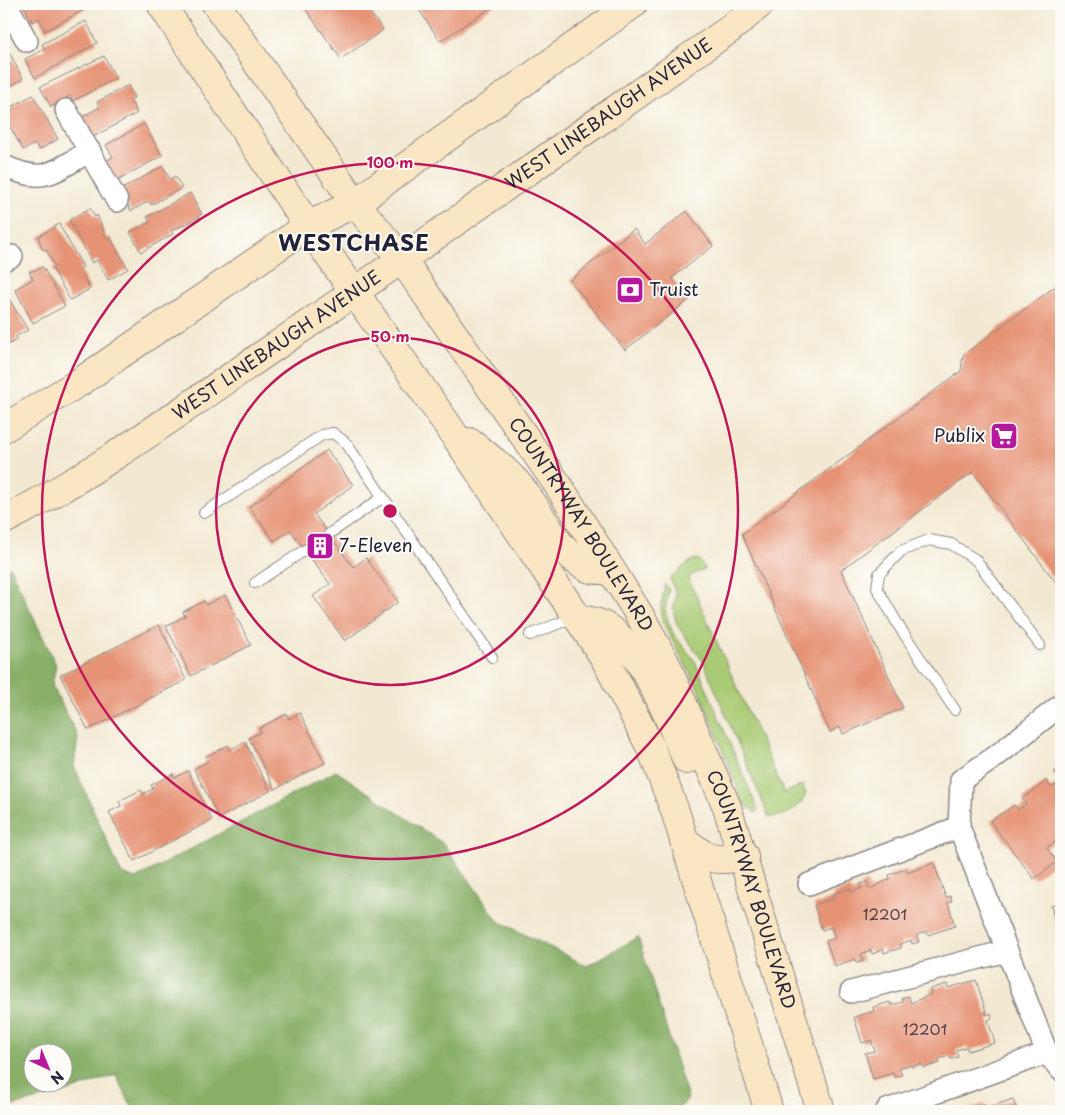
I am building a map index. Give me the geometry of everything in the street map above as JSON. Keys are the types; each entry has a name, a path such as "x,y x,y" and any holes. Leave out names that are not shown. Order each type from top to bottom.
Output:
{"street":[{"path":"161,4 308,226 355,291 604,656 651,748 684,840 769,1111"},
{"name":"COUNTRYWAY BOULEVARD","path":"216,4 355,203 400,258 558,485 642,619 666,662 726,804 821,1111"},
{"path":"4,428 80,382 308,226 355,203 633,4"},
{"name":"WEST LINEBAUGH AVENUE","path":"4,520 73,481 144,436 722,35 760,4"},
{"path":"6,5 27,41"},
{"path":"66,110 117,201"},
{"path":"4,166 24,175 46,175 90,151"},
{"path":"446,424 514,480 526,494 552,534 576,559 590,569 611,570"},
{"path":"579,620 588,619 618,634 638,659 718,821 740,845 721,861 701,854 684,840"},
{"path":"1061,705 995,757 961,780 959,827 1006,951 1048,1053 1061,1070"},
{"path":"809,884 959,827"},
{"path":"851,992 1006,951"},
{"path":"887,1110 1048,1053"}],"lane":[{"path":"204,513 322,435 333,433 346,443 492,656"},
{"path":"329,534 384,497"},
{"path":"955,710 900,628 877,588 879,574 901,551 929,540 950,544 976,560 1040,645"},
{"path":"255,583 305,550"},
{"path":"530,635 562,622 579,620"}],"green space":[{"path":"698,559 705,569 688,577 784,793 802,785 806,793 804,799 796,808 781,816 769,817 703,661 677,625 673,609 676,594 670,578 692,560"},
{"path":"10,567 56,665 52,685 78,737 74,766 121,873 135,879 336,771 444,844 498,921 587,966 638,937 688,1099 677,1111 134,1111 116,1075 72,1090 72,1042 22,1042 22,1092 66,1092 4,1108 4,569"},
{"path":"665,584 669,590 665,610 668,621 674,635 695,661 758,810 756,813 744,804 741,798 700,692 662,621 661,605"}],"building":[{"path":"23,4 85,4 87,8 45,31 39,18 32,22"},
{"path":"302,4 364,4 383,30 341,59"},
{"path":"415,4 497,4 440,41"},
{"path":"86,21 97,43 35,78 25,59 45,49 42,44"},
{"path":"4,42 23,79 4,90"},
{"path":"104,56 116,78 73,101 70,96 51,107 40,87"},
{"path":"128,85 134,98 130,100 137,113 93,137 82,117 100,107 97,102"},
{"path":"33,95 58,139 39,150 35,144 23,150 4,116 4,111"},
{"path":"144,124 162,156 117,180 106,161 113,157 106,145"},
{"path":"163,166 170,179 175,176 182,188 151,205 149,201 131,211 120,190"},
{"path":"190,193 202,214 198,216 199,218 171,231 173,234 141,252 130,232 150,222 147,217"},
{"path":"90,208 95,217 97,215 107,239 110,237 128,269 108,280 97,260 92,263 69,220"},
{"name":"Truist","path":"687,211 713,246 672,278 689,300 625,350 570,280 634,229 645,244"},
{"path":"59,224 83,267 79,269 90,289 70,300 52,268 55,267 46,249 43,250 38,237"},
{"path":"43,267 65,306 33,323 15,289 33,279 29,272"},
{"path":"1061,282 1061,581 1057,584 973,472 841,570 903,708 843,734 840,727 830,732 742,534 961,371 963,355"},
{"path":"9,299 28,330 16,336 17,340 4,347 4,302"},
{"name":"7-Eleven","path":"327,450 353,485 314,514 353,567 366,558 398,602 345,641 313,596 330,584 290,530 274,541 249,507"},
{"path":"225,595 251,645 191,676 166,626 185,616 183,612 204,601 206,605"},
{"path":"159,625 186,680 88,730 60,675"},
{"path":"300,713 325,763 275,789 249,738 261,732 259,728 287,714 289,719"},
{"path":"245,742 270,791 219,818 194,769 208,761 205,757 228,745 230,750"},
{"path":"1061,767 1061,781 1054,772"},
{"path":"188,771 212,820 134,861 109,812 121,806 119,801 141,790 143,794 153,789 151,785 173,774 174,778"},
{"path":"1046,781 1051,788 1061,781 1061,851 1055,842 1047,848 1057,862 1034,879 990,821 1015,805 1018,810 1026,804 1022,799"},
{"path":"934,863 946,898 950,896 952,901 948,903 955,926 928,935 927,931 917,935 919,942 912,944 911,940 900,944 901,948 884,953 883,949 872,954 871,950 861,954 863,961 856,963 855,959 835,966 826,941 835,938 831,927 822,930 814,905 834,898 833,894 850,888 851,892 862,888 860,884 867,882 870,889 890,879 889,875 906,869 907,873"},
{"path":"1061,904 1061,934 1059,935 1051,906"},
{"path":"1061,944 1061,959 1057,946"},
{"path":"976,980 987,1015 991,1013 992,1018 988,1020 995,1043 968,1051 967,1047 956,1050 958,1057 951,1059 950,1056 939,1059 940,1063 923,1068 922,1064 899,1068 902,1075 894,1077 893,1073 873,1079 865,1053 875,1051 871,1040 862,1043 854,1017 874,1011 873,1007 890,1002 892,1005 903,1002 902,998 909,996 911,1003 931,994 930,989 947,984 948,988"},
{"path":"1013,1099 1017,1111 968,1111 967,1109 984,1104 986,1108"}],"place":[{"name":"Truist","path":"630,290"},
{"name":"Publix","path":"1004,436"},
{"name":"7-Eleven","path":"320,546"}],"district":[{"name":"WESTCHASE","path":"354,243"}]}
